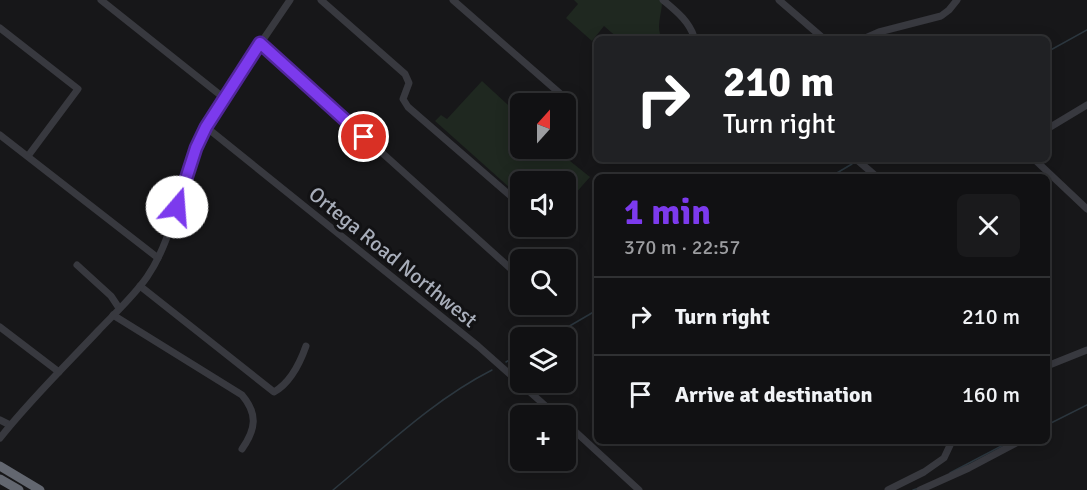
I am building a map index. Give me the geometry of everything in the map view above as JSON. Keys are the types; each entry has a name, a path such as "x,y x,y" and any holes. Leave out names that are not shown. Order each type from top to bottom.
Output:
{"highway":[{"path":"0,466 40,490"},
{"path":"0,479 19,490"}],"street":[{"path":"101,0 224,98"},
{"path":"0,438 148,276 168,234 196,148 206,127 290,0"},
{"path":"321,0 405,74 409,83 403,99 408,107 510,195"},
{"path":"453,0 559,93"},
{"path":"663,0 685,20 694,36"},
{"path":"779,0 821,36"},
{"path":"870,36 941,16 957,0"},
{"path":"0,28 78,89 28,156"},
{"path":"260,43 510,269"},
{"path":"1050,127 1087,105"},
{"name":"Ortega Road Northwest","path":"206,127 478,346 545,405"},
{"path":"0,135 158,258"},
{"path":"860,162 874,174"},
{"path":"1037,162 1050,174"},
{"path":"1050,174 1087,209"},
{"path":"77,265 111,296 120,308"},
{"path":"140,286 274,392 290,377 306,346"},
{"path":"113,315 242,395 254,415 250,437 242,449"},
{"path":"0,327 59,372"},
{"path":"1050,365 1087,350"},
{"path":"0,420 10,425"},
{"path":"576,432 639,490"},
{"path":"888,490 924,472 944,458 951,444"},
{"path":"920,490 1014,444"}],"shaded area":[{"path":"574,0 660,0 662,2 660,34 658,36 616,36 604,26 592,41 566,18 578,4"},
{"path":"482,81 510,107 510,159 568,159 590,177 576,193 576,171 510,171 510,188 435,121 441,115 447,119"}],"waterway":[{"path":"1050,50 1087,30"},
{"path":"835,174 852,164"},
{"path":"568,327 594,312"},
{"path":"506,362 510,360"},
{"path":"333,490 429,410 492,370"},
{"path":"1050,424 1087,405"},
{"path":"950,473 1005,444"},
{"path":"913,490 919,488"}],"route":[{"path":"177,207 196,148 206,127 260,43 364,137"}]}
